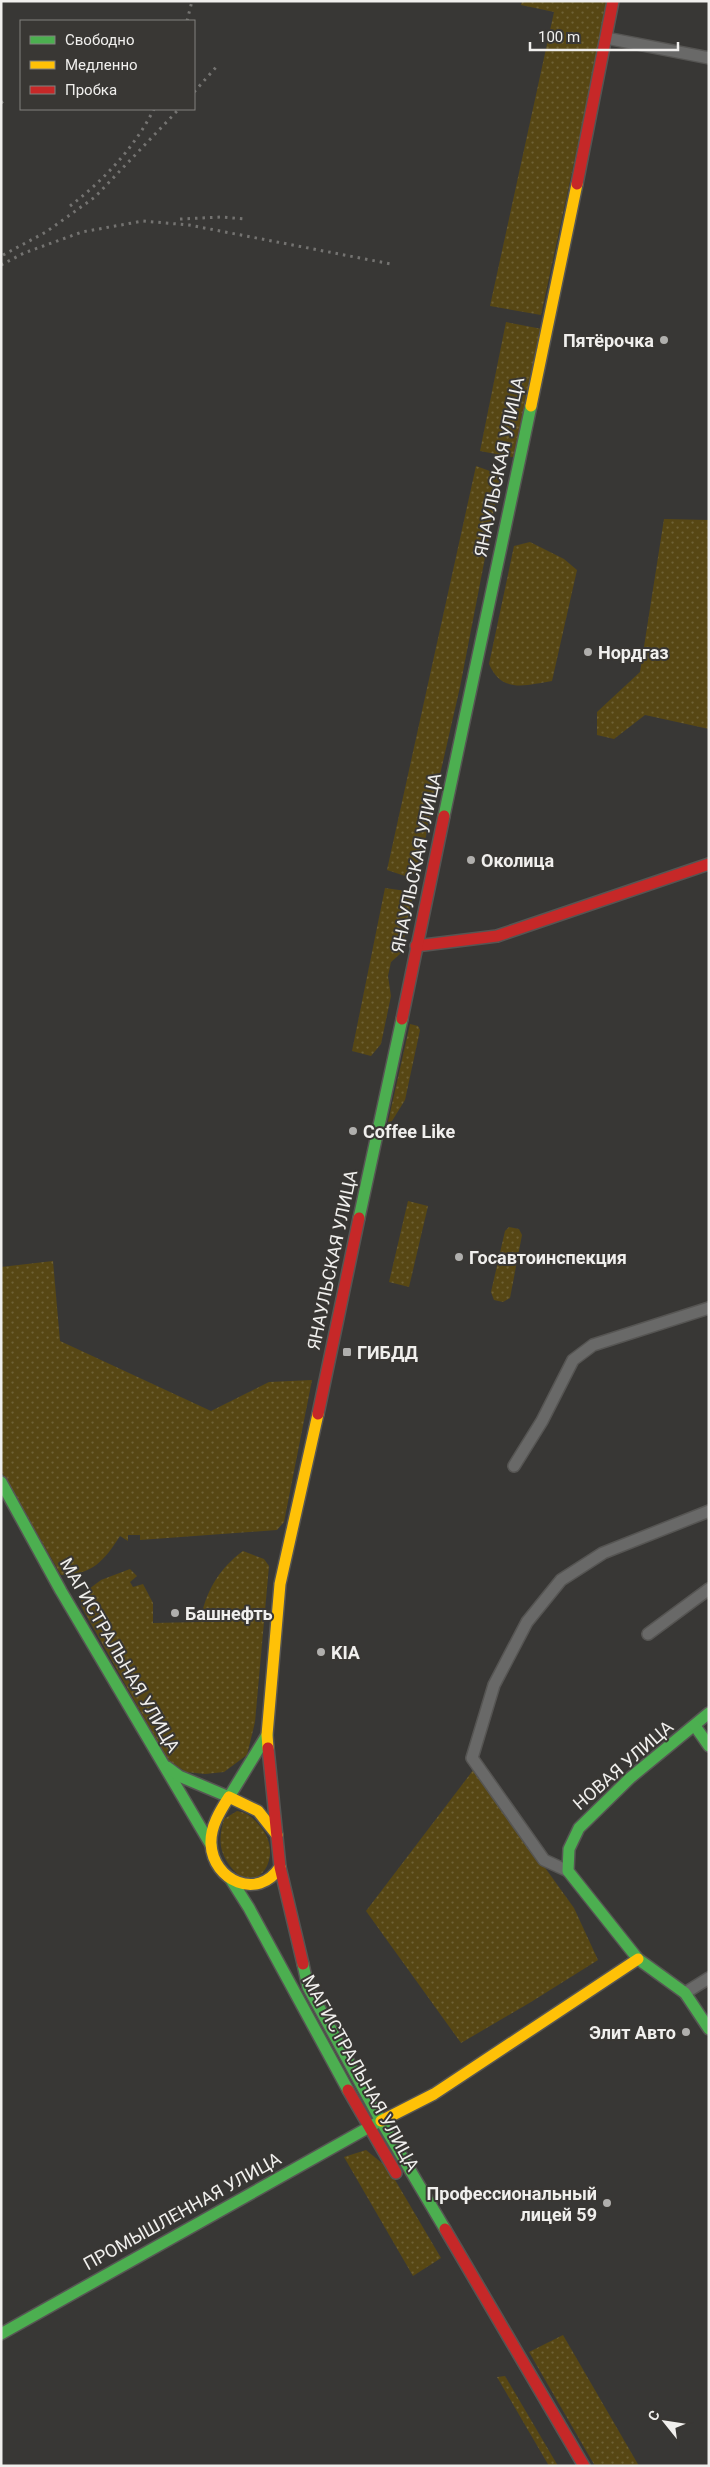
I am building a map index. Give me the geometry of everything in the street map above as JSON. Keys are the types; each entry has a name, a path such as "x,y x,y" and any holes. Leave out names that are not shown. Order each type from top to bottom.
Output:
{"main road":[{"name":"ЯНАУЛЬСКАЯ УЛИЦА","path":"267,1735 280,1584 287,1544 327,1372 560,268 613,1"},
{"path":"416,946 497,936 709,864"},
{"name":"МАГИСТРАЛЬНАЯ УЛИЦА","path":"1,1482 61,1591 211,1845 216,1858 249,1908 368,2126 404,2186"},
{"name":"НОВАЯ УЛИЦА","path":"568,1871 569,1849 579,1828 630,1778 709,1713"},
{"path":"695,1726 709,1746"},
{"path":"211,1845 217,1816 267,1735"},
{"name":"МАГИСТРАЛЬНАЯ УЛИЦА","path":"267,1735 280,1867 308,1986 381,2121 584,2466"},
{"path":"164,1765 179,1776 258,1811 277,1835"},
{"path":"230,1878 244,1885 264,1884 271,1879 280,1867"},
{"path":"568,1871 638,1959 685,1993 709,2028"},
{"name":"ПРОМЫШЛЕННАЯ УЛИЦА","path":"1,2334 368,2126 434,2094 638,1959"},
{"path":"466,2288 570,2466"}],"street":[{"path":"606,38 709,58"},
{"path":"514,1466 542,1421 573,1360 593,1345 709,1308"},
{"path":"568,1871 544,1860 472,1758 494,1685 527,1622 561,1580 603,1553 709,1511"},
{"path":"648,1634 709,1589"},
{"path":"685,1993 709,1978"}],"shaded area":[{"path":"522,1 609,1 541,315 490,306 554,12 521,5"},
{"path":"506,322 542,329 517,458 480,451"},
{"path":"476,466 501,475 460,687 418,871 408,877 387,870"},
{"path":"664,519 709,520 709,729 645,715 614,739 597,735 597,712 640,672"},
{"path":"530,542 564,559 577,570 552,681 524,685 508,684 494,674 489,664 514,546"},
{"path":"385,888 406,891 412,901 401,953 391,962 388,976 391,996 381,1044 371,1056 352,1051"},
{"path":"410,1024 418,1026 420,1030 405,1100 392,1121 388,1122"},
{"path":"408,1201 428,1206 409,1287 389,1282"},
{"path":"509,1227 519,1229 522,1235 510,1298 503,1302 494,1300 491,1292 505,1231"},
{"path":"53,1261 60,1341 211,1411 269,1382 312,1380 284,1522 277,1530 140,1540 140,1535 128,1535 128,1541 120,1536 108,1553 96,1565 81,1572 61,1575 1,1471 1,1267"},
{"path":"243,1551 264,1559 269,1566 255,1722 247,1755 224,1772 205,1774 186,1772 168,1760 81,1606 81,1595 101,1580 130,1569 137,1576 130,1582 133,1587 143,1584 153,1603 153,1623 200,1622 205,1601 214,1582 227,1565"},
{"path":"474,1769 574,1908 598,1960 461,2043 366,1911"},
{"path":"237,1811 254,1819 267,1837 270,1849 269,1860 265,1870 258,1876 249,1879 240,1876 230,1866 222,1849 221,1832 224,1819"},
{"path":"366,2150 388,2168 441,2258 413,2276 344,2157"},
{"path":"563,2335 639,2466 595,2466 529,2352"},
{"path":"505,2376 558,2466 549,2466 497,2377"}],"railway":[{"path":"187,20 192,1"},
{"path":"195,91 218,65"},
{"path":"1,103 6,99"},
{"path":"70,206 118,162 138,137 153,110"},
{"path":"3,255 46,232 95,197 178,110"},
{"path":"180,219 222,217 245,219"},
{"path":"1,265 24,253 82,232 143,221 189,225 391,264"}],"traffic: fast":[{"path":"444,816 531,406"},
{"path":"359,1218 402,1019"},
{"path":"1,1482 61,1591 211,1845"},
{"path":"709,1713 630,1778 579,1828 569,1849 568,1871 638,1959 685,1993 709,2029"},
{"path":"695,1726 709,1746"},
{"path":"167,1767 179,1776 229,1797 267,1735"},
{"path":"230,1878 249,1908 348,2090"},
{"path":"303,1964 308,1987 381,2121 445,2229"},
{"path":"1,2334 380,2121"}],"traffic: slow":[{"path":"531,406 577,184"},
{"path":"268,1748 267,1735 280,1584 318,1414"},
{"path":"277,1835 258,1811 229,1797 214,1825 211,1844 214,1857 220,1868 228,1877 238,1882 260,1883 271,1877 280,1867"},
{"path":"381,2121 434,2094 638,1959"}],"traffic: jam":[{"path":"577,184 613,1"},
{"path":"402,1019 444,816"},
{"path":"416,946 497,936 709,864"},
{"path":"318,1414 359,1218"},
{"path":"268,1748 280,1867 303,1964"},
{"path":"348,2090 396,2173"},
{"path":"445,2229 584,2466"}],"place":[{"name":"Пятёрочка","path":"664,340"},
{"name":"Нордгаз","path":"588,652"},
{"name":"Околица","path":"471,860"},
{"name":"Coffee Like","path":"353,1131"},
{"name":"Госавтоинспекция","path":"459,1257"},
{"name":"ГИБДД","path":"347,1352"},
{"name":"Башнефть","path":"175,1613"},
{"name":"KIA","path":"321,1652"},
{"name":"Элит Авто","path":"686,2032"},
{"name":"Профессиональный лицей 59","path":"607,2203"}]}
